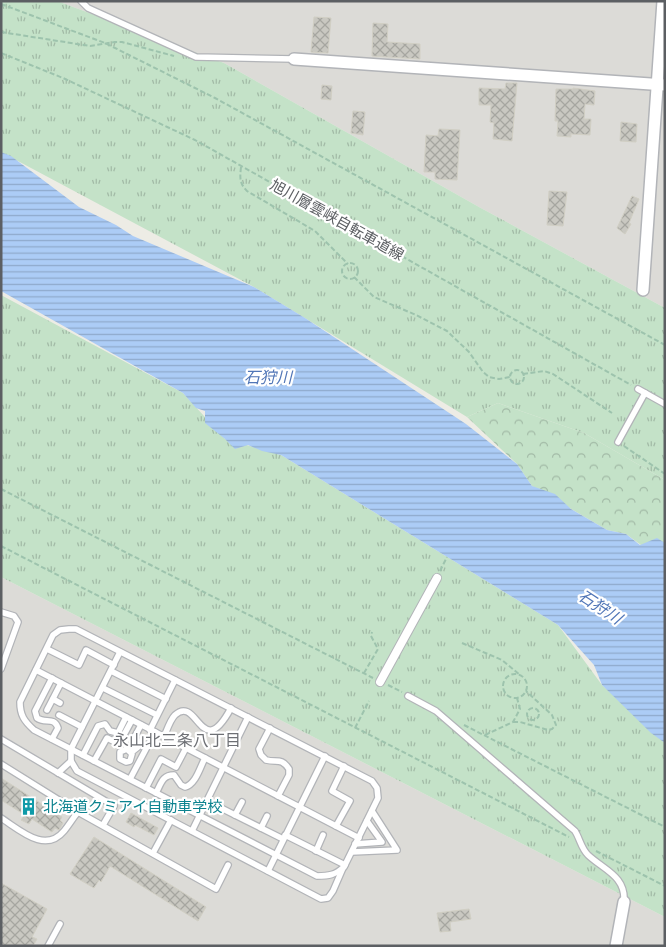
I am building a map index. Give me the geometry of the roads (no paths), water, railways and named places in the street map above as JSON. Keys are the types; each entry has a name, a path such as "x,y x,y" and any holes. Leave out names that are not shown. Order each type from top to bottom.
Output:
{"street":[{"path":"644,290 661,84 663,1"},
{"path":"294,59 661,84"},
{"path":"380,682 437,578"},
{"path":"616,946 624,902"}],"lane":[{"path":"81,1 88,8 196,56 294,59"},
{"path":"638,389 665,404"},
{"path":"618,442 645,393"},
{"path":"1,612 14,616 18,622 4,653 1,669"},
{"path":"120,652 71,749 71,761 77,771 321,898 328,898 333,892 378,798 377,788 372,781 76,629 60,630 53,635 20,702 20,712 24,721 34,730 52,739 71,749 83,755 116,773 318,876 330,876 344,866"},
{"path":"47,649 79,665 86,650 114,665"},
{"path":"36,670 336,826 357,841 382,842 367,821"},
{"path":"111,671 166,698"},
{"path":"52,678 36,710 37,718 52,720 56,723 58,728 52,739"},
{"path":"130,780 152,731 157,715 175,680"},
{"path":"47,710 61,683"},
{"path":"102,688 157,715"},
{"path":"408,696 436,711 575,831 587,854 622,883 625,893 624,902"},
{"path":"52,699 60,703"},
{"path":"164,736 174,716 181,712 188,712 194,716 201,726 208,730 215,730 222,725 231,708"},
{"path":"59,715 69,717 82,727"},
{"path":"192,831 248,717"},
{"path":"83,755 98,726 105,724 110,731 118,733 129,719"},
{"path":"94,761 107,738 120,744 129,719"},
{"path":"134,738 141,725"},
{"path":"270,728 259,749 261,755 266,760 279,760 285,763 289,769 289,775 278,796"},
{"path":"123,761 126,762 132,758 125,742 127,739 134,738"},
{"path":"123,761 120,759 120,752 133,751 138,747 137,740 134,738"},
{"path":"1,739 114,806 103,825"},
{"path":"146,788 161,759 176,767 186,748"},
{"path":"268,871 325,756"},
{"path":"156,793 163,778 168,775 174,775 181,785 189,786 194,781 205,758"},
{"path":"58,773 71,761"},
{"path":"116,773 123,761"},
{"path":"1,764 78,812 216,889 228,865"},
{"path":"336,826 350,801 332,791 344,766"},
{"path":"207,801 261,828 316,851 344,866"},
{"path":"235,815 242,802"},
{"path":"352,852 397,850 372,811"},
{"path":"1,818 38,841 51,840 63,833 78,812"},
{"path":"261,828 267,816"},
{"path":"153,853 171,820"},
{"path":"316,851 323,835"},
{"path":"48,946 60,924"}],"water":[{"name":"石狩川","path":"1,152 11,156 79,207 116,225 133,236 254,287 305,318 466,424 517,464 532,486 555,494 571,509 607,530 626,534 640,545 657,538 665,543 665,743 651,733 602,685 594,665 558,625 281,455 262,451 248,445 235,449 205,423 205,411 196,408 183,393 1,291"}],"place":[{"name":"北海道クミアイ自動車学校","path":"29,807"}],"district":[{"name":"永山北三条八丁目","path":"177,740"}]}
